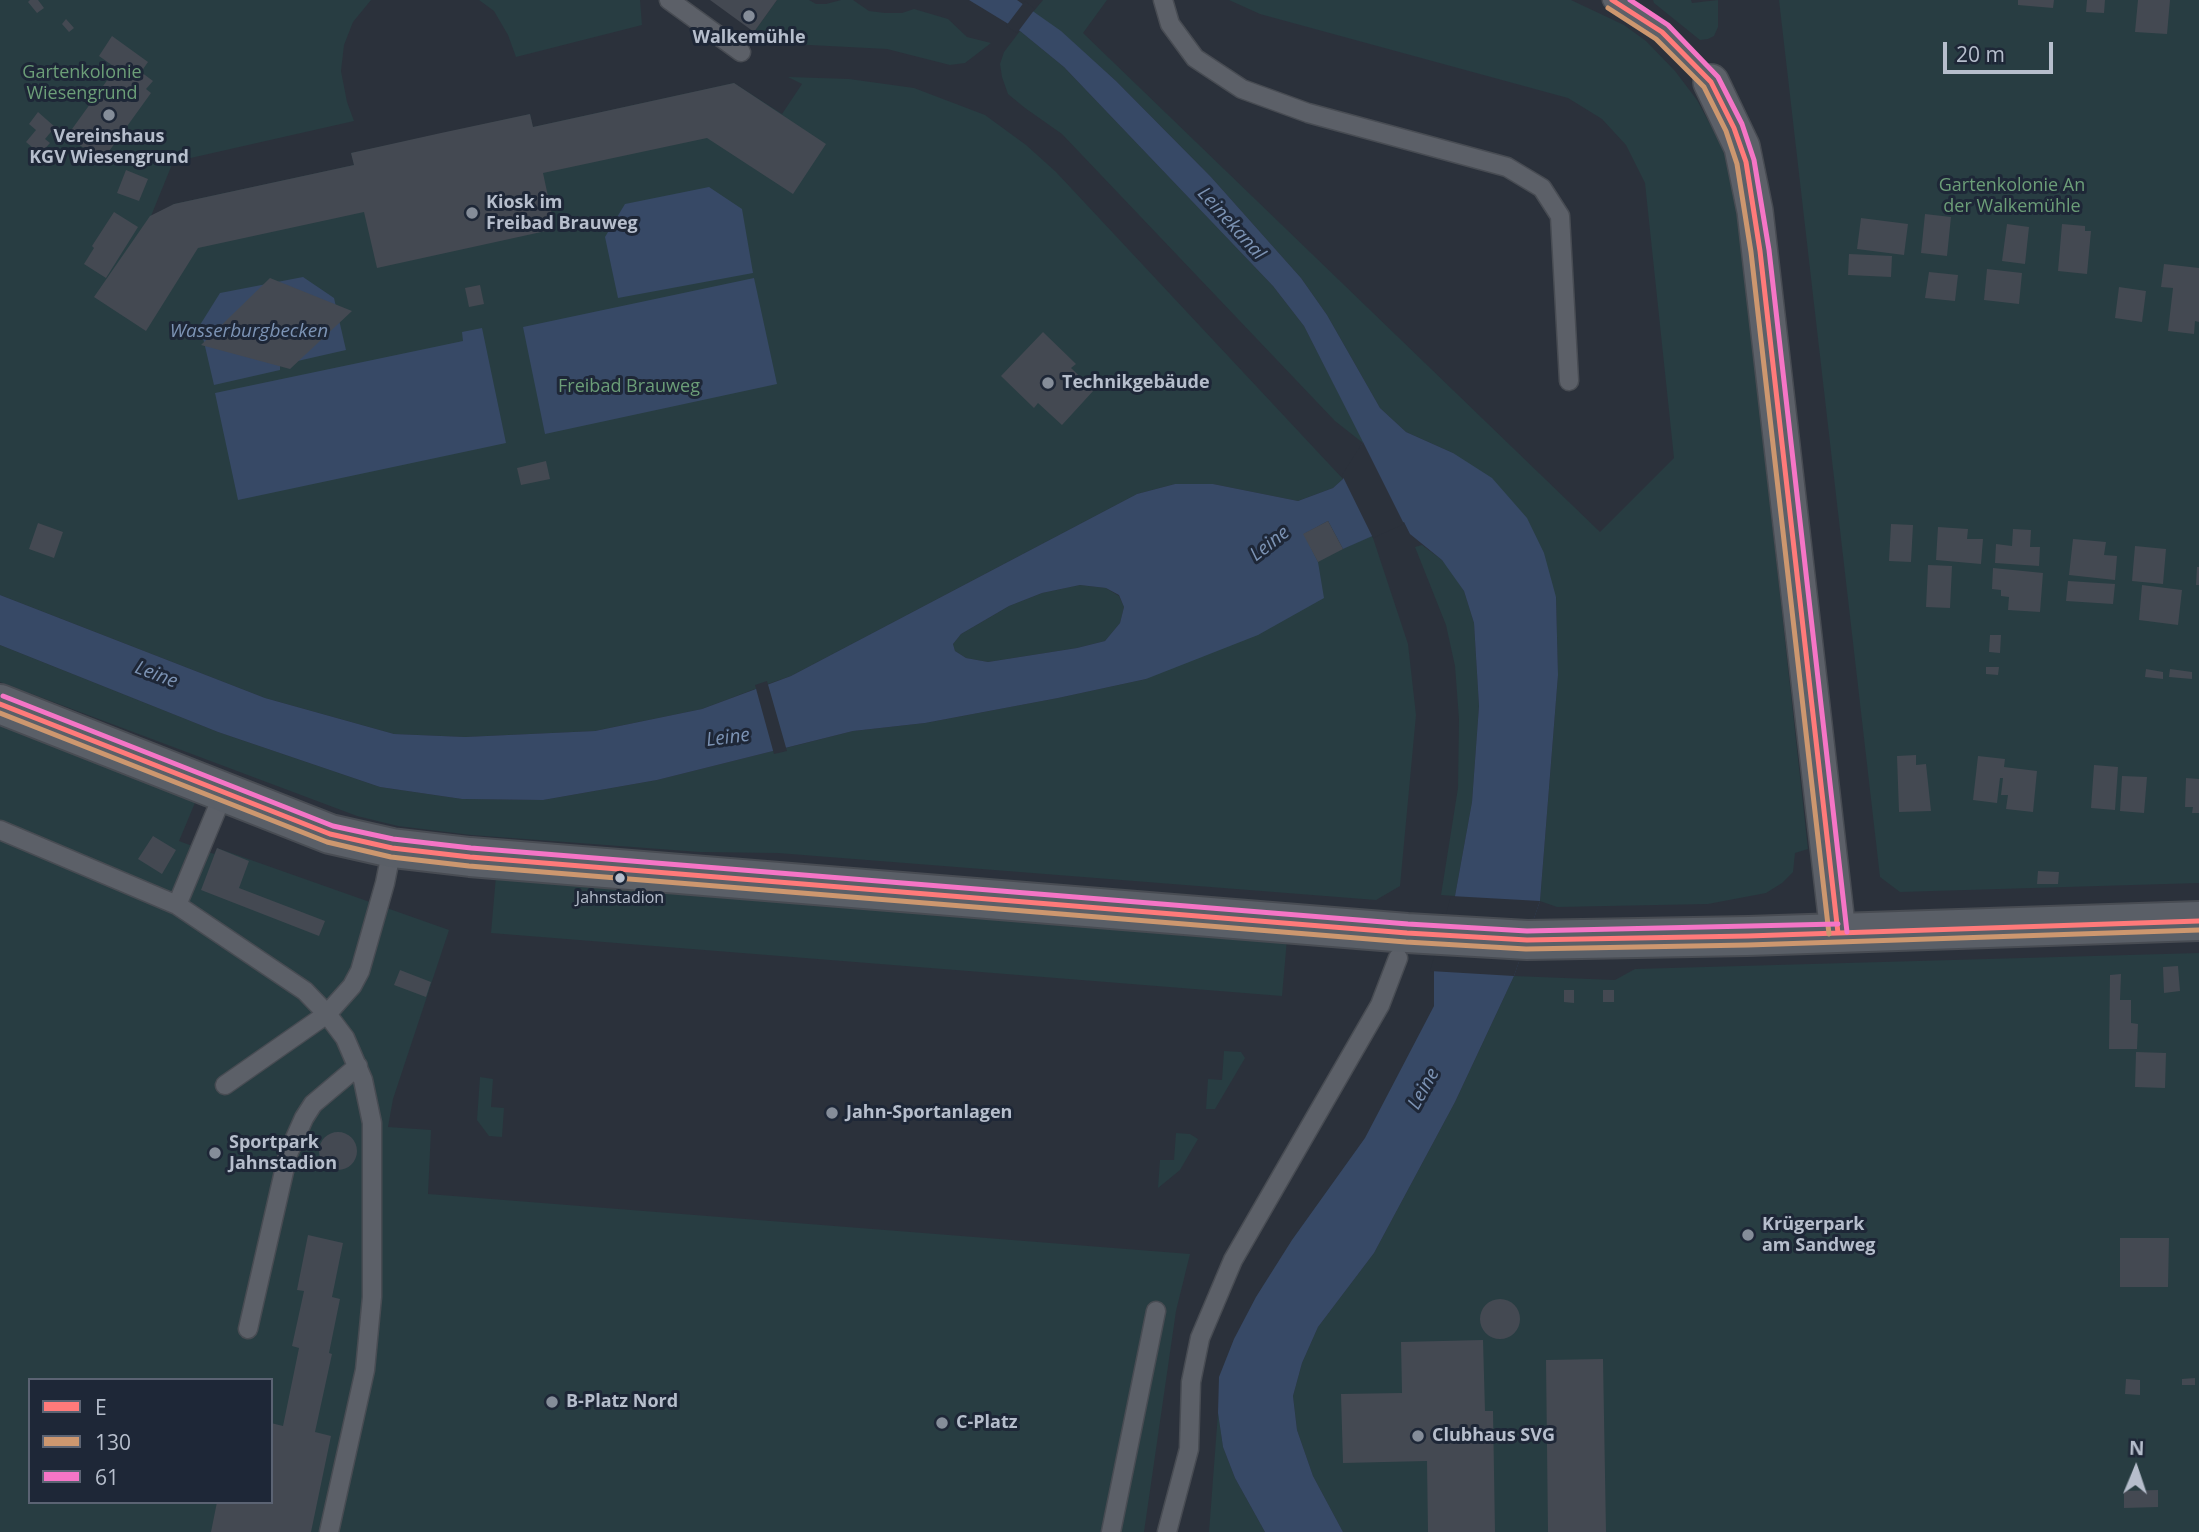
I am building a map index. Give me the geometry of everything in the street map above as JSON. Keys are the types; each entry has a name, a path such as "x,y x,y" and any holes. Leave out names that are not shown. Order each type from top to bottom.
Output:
{"street":[{"path":"1711,82 1742,147 1755,211 1838,933"},
{"path":"0,704 330,834 392,848 470,857 1527,940 1738,937 2199,921"}],"lane":[{"path":"669,0 741,52"},
{"path":"1163,0 1170,24 1195,58 1242,89 1308,113 1507,167 1542,188 1560,216 1569,381"},
{"path":"1612,0 1637,13 1662,32 1711,82"},
{"path":"177,905 224,792"},
{"path":"0,830 177,905 305,991 345,1038 358,1066 370,1107 373,1141 370,1335 365,1370 329,1532"},
{"path":"225,1084 327,1014 341,1001 360,971 392,848"},
{"path":"1167,1532 1189,1449 1191,1382 1200,1338 1233,1260 1380,1005 1398,958"},
{"path":"248,1329 288,1154 313,1104 358,1066"},
{"path":"1111,1532 1156,1311"}],"green space":[{"name":"Freibad Brauweg","path":"0,0 371,0 353,22 344,45 341,71 354,121 173,162 151,216 174,204 354,165 351,153 530,114 533,127 734,83 782,114 802,84 788,77 849,79 914,88 985,115 1026,145 1056,172 1343,479 1333,488 1298,501 1213,484 1175,484 1137,494 791,676 768,684 786,748 853,731 925,723 1146,679 1303,534 1328,521 1343,549 1372,535 1408,644 1416,715 1400,886 1376,900 778,853 700,852 471,835 398,826 357,816 0,682 0,645 218,732 380,787 462,799 543,800 657,780 773,751 755,689 702,709 595,731 465,737 394,734 265,698 0,595"},
{"path":"479,0 640,0 642,25 516,57 508,35 494,11"},
{"path":"777,0 809,0 816,4 826,4 853,0 869,11 885,13 902,13 914,9 948,19 967,37 991,43 965,63 950,65 887,49 771,43 754,32"},
{"path":"1043,0 1107,0 1083,33 1600,532 1674,458 1645,183 1626,145 1602,119 1568,98 1260,14 1229,0 1571,0 1624,25 1646,41 1675,71 1697,100 1725,152 1735,186 1808,849 1795,853 1793,872 1782,883 1766,893 1708,904 1557,907 1540,901 1558,675 1556,597 1453,453 1406,432 1380,408 1327,315 1301,278 1211,177 1116,81 1061,32 1033,12"},
{"path":"1653,0 1691,0 1692,3 1718,0 1718,27 1714,36 1700,40"},
{"name":"Gartenkolonie An der Walkemühle","path":"1779,0 2199,0 2199,883 1900,892 1880,877"},
{"path":"1020,31 1064,67 1273,286 1304,326 1363,443 1335,421 1062,134 1008,94 1000,64 1004,52"},
{"path":"1422,545 1442,560 1452,572 1464,591 1474,623 1479,706 1472,802 1455,896 1441,895 1458,788 1459,719 1455,666 1446,625 1415,547"},
{"path":"1080,585 1106,588 1119,596 1124,607 1120,623 1105,641 988,662 966,658 955,651 953,644 961,634 1009,606 1042,593"},
{"name":"Sportpark Jahnstadion","path":"0,724 197,798 179,841 214,854 217,848 449,930 393,1099 388,1127 431,1130 428,1194 1190,1254 1176,1311 1144,1532 0,1532"},
{"path":"496,876 1287,939 1282,996 491,933"},
{"name":"Krügerpark am Sandweg","path":"2199,953 2199,1532 1343,1532 1313,1476 1297,1430 1293,1396 1302,1363 1318,1327 1374,1253 1455,1102 1514,976 1615,980 1635,969"},
{"path":"1224,1051 1241,1052 1245,1058 1215,1109 1206,1109 1208,1079 1222,1080"},
{"path":"480,1077 493,1079 491,1107 504,1108 502,1137 489,1136 477,1120"},
{"path":"1176,1133 1190,1134 1198,1139 1180,1170 1158,1188 1160,1160 1174,1160"},
{"path":"1218,1413 1223,1447 1235,1478 1265,1532 1209,1532"}],"water":[{"path":"969,0 1017,0 1061,31 1116,81 1211,177 1301,278 1327,315 1380,408 1406,432 1453,453 1492,478 1527,518 1544,553 1556,597 1558,675 1540,901 1514,976 1455,1102 1374,1253 1318,1327 1302,1363 1293,1396 1297,1430 1313,1476 1343,1532 1265,1532 1235,1478 1223,1447 1218,1413 1219,1377 1234,1339 1256,1297 1292,1240 1365,1138 1434,1006 1434,971 1455,896 1472,802 1479,706 1474,623 1464,591 1442,560 1410,534 1404,522 1343,549 1328,521 1304,534 1318,562 1324,598 1258,635 1146,679 925,723 853,731 657,780 543,800 462,799 380,787 218,732 0,645 0,595 265,698 394,734 465,737 595,731 702,709 791,676 1137,494 1175,484 1213,484 1298,501 1333,488 1343,479 1363,442 1304,326 1273,286 1064,67 1020,31","holes":["1080,585 1106,588 1119,595 1124,607 1120,623 1105,641 988,662 966,658 955,651 953,644 961,634 1009,606 1042,593"]},
{"path":"709,187 742,209 753,273 618,298 605,237 625,204"},
{"name":"Wasserburgbecken","path":"303,277 334,298 346,350 280,365 280,370 214,385 200,325 220,293"},
{"path":"754,278 777,384 545,434 523,327"},
{"path":"482,328 506,443 238,500 215,393 463,341 462,332"}],"pier":[{"path":"1025,1 1035,9 1017,33 1006,26"},
{"path":"1363,442 1404,524 1373,538 1342,475"},
{"path":"767,681 787,751 774,754 755,685"},
{"path":"1451,896 1540,901 1514,976 1430,971"}],"building":[{"path":"38,0 44,8 37,13 28,2"},
{"name":"Walkemühle","path":"710,0 777,0 754,32"},
{"path":"2018,0 2054,0 2053,8 2018,5"},
{"path":"2087,0 2105,0 2104,13 2086,12"},
{"path":"2138,0 2170,0 2167,34 2135,32"},
{"path":"66,19 74,28 69,32 62,24"},
{"name":"Vereinshaus KGV Wiesengrund","path":"112,36 148,62 141,72 153,81 146,89 151,93 102,161 67,136 116,68 99,56"},
{"path":"734,83 826,144 793,194 707,138 543,173 555,229 377,268 364,212 198,248 146,331 94,297 150,216 174,204 354,165 351,153 441,133 530,114 533,127"},
{"path":"38,112 55,127 45,139 50,143 40,154 26,142 36,130 29,124"},
{"path":"126,170 148,179 139,201 117,193"},
{"path":"114,212 138,227 106,278 84,264"},
{"path":"1925,214 1951,217 1947,256 1921,253"},
{"path":"1861,218 1908,224 1904,255 1857,249"},
{"path":"2007,224 2029,227 2025,264 2002,261"},
{"path":"2062,224 2085,226 2085,231 2091,231 2087,274 2058,271"},
{"path":"1849,254 1892,256 1891,277 1848,275"},
{"path":"2164,264 2199,268 2199,322 2195,321 2194,334 2168,331 2173,288 2161,287"},
{"path":"1987,269 2022,273 2019,304 1984,300"},
{"path":"1929,272 1958,275 1955,301 1925,298"},
{"name":"Wasserburgbecken","path":"270,278 352,311 290,369 201,345"},
{"path":"480,285 484,304 469,307 465,288"},
{"path":"2119,287 2146,291 2142,322 2115,318"},
{"name":"Technikgebäude","path":"1043,332 1076,364 1071,368 1094,390 1062,425 1038,403 1034,408 1001,376"},
{"path":"546,461 550,479 521,485 517,468"},
{"path":"1328,521 1343,549 1318,562 1303,534"},
{"path":"38,523 63,532 54,558 29,549"},
{"path":"1891,524 1913,525 1911,562 1889,561"},
{"path":"1938,527 1968,529 1967,539 1983,539 1981,564 1936,560"},
{"path":"2013,529 2031,530 2030,547 2040,547 2039,566 1995,563 1996,544 2012,546"},
{"path":"2073,539 2106,542 2104,555 2117,556 2115,580 2069,575"},
{"path":"2135,546 2166,549 2163,584 2132,581"},
{"path":"1928,565 1952,566 1950,608 1926,607"},
{"path":"2199,567 2199,585 2196,585"},
{"path":"1993,568 2043,573 2040,612 2008,610 2009,597 2001,596 2001,590 1992,589"},
{"path":"2068,581 2115,584 2113,604 2066,601"},
{"path":"2142,585 2182,590 2178,625 2139,620"},
{"path":"1990,635 2001,635 2000,653 1989,652"},
{"path":"1986,667 1999,667 1998,675 1986,674"},
{"path":"2146,669 2163,672 2163,679 2145,677"},
{"path":"2170,669 2192,672 2192,679 2169,677"},
{"path":"1916,755 1916,765 1926,764 1931,811 1899,812 1897,756"},
{"path":"1978,756 2005,759 2004,767 2037,771 2033,812 2006,809 2008,795 2001,795 2003,778 2000,778 1997,803 1973,800"},
{"path":"2094,765 2118,767 2115,810 2091,808"},
{"path":"2122,776 2147,777 2144,813 2120,811"},
{"path":"2186,778 2199,779 2199,813 2192,813 2193,807 2185,807"},
{"path":"153,836 176,850 162,874 138,859"},
{"path":"217,848 249,861 239,888 325,921 319,936 201,890"},
{"path":"2038,871 2059,872 2058,884 2037,884"},
{"path":"2178,966 2180,991 2164,993 2163,967"},
{"path":"400,970 431,982 426,997 394,985"},
{"path":"2121,974 2120,1000 2131,1000 2131,1023 2138,1024 2137,1049 2109,1049 2110,975"},
{"path":"1564,990 1574,990 1574,1003 1564,1002"},
{"path":"1603,990 1614,990 1614,1002 1603,1002"},
{"path":"2136,1052 2166,1053 2165,1088 2135,1087"},
{"path":"338,1132 351,1138 357,1151 351,1164 338,1170 325,1164 319,1151 325,1138"},
{"path":"308,1235 343,1243 332,1297 340,1299 329,1353 332,1354 315,1432 331,1436 311,1532 211,1532 217,1504 273,1504 273,1424 283,1426 299,1348 292,1346 304,1291 297,1290"},
{"path":"2120,1238 2169,1238 2168,1287 2120,1287"},
{"path":"1500,1299 1514,1305 1520,1319 1514,1333 1500,1339 1486,1333 1480,1319 1486,1305"},
{"name":"Clubhaus SVG","path":"1483,1340 1485,1411 1493,1411 1495,1532 1428,1532 1427,1461 1343,1463 1341,1394 1402,1393 1401,1342"},
{"path":"1603,1359 1606,1532 1548,1532 1546,1360"},
{"path":"2195,1378 2195,1385 2182,1385 2182,1379"},
{"path":"2126,1379 2140,1380 2140,1395 2125,1394"},
{"path":"2158,1490 2158,1507 2124,1508 2124,1491"}],"transit line":[{"name":"E","path":"1612,0 1662,32 1711,82 1734,128 1746,162 1760,251 1838,933"},
{"name":"61","path":"1630,0 1668,25 1718,77 1742,124 1754,160 1769,250 1847,932"},
{"name":"130","path":"1608,8 1656,39 1704,87 1726,131 1737,164 1751,252 1829,934"},
{"name":"61","path":"3,696 333,826 393,839 471,848 1408,924 1527,931 1838,924"},
{"name":"E","path":"0,704 330,834 392,848 470,857 1407,933 1527,940 1748,936 2199,921"},
{"name":"130","path":"0,713 327,842 391,857 469,866 1406,942 1526,949 1748,945 2199,930"}],"place":[{"name":"Walkemühle","path":"749,16"},
{"name":"Vereinshaus KGV Wiesengrund","path":"109,115"},
{"name":"Kiosk im Freibad Brauweg","path":"472,213"},
{"name":"Technikgebäude","path":"1048,383"},
{"name":"Jahnstadion","path":"620,878"},
{"name":"Jahn-Sportanlagen","path":"832,1113"},
{"name":"Sportpark Jahnstadion","path":"215,1153"},
{"name":"Krügerpark am Sandweg","path":"1748,1235"},
{"name":"B-Platz Nord","path":"552,1402"},
{"name":"C-Platz","path":"942,1423"},
{"name":"Clubhaus SVG","path":"1418,1436"}],"park label":[{"name":"Gartenkolonie Wiesengrund","path":"82,83"}],"water label":[{"name":"Leinekanal","path":"1231,224"},
{"name":"Leine","path":"1270,544"},
{"name":"Leine","path":"156,675"},
{"name":"Leine","path":"728,738"},
{"name":"Leine","path":"1424,1089"}]}
